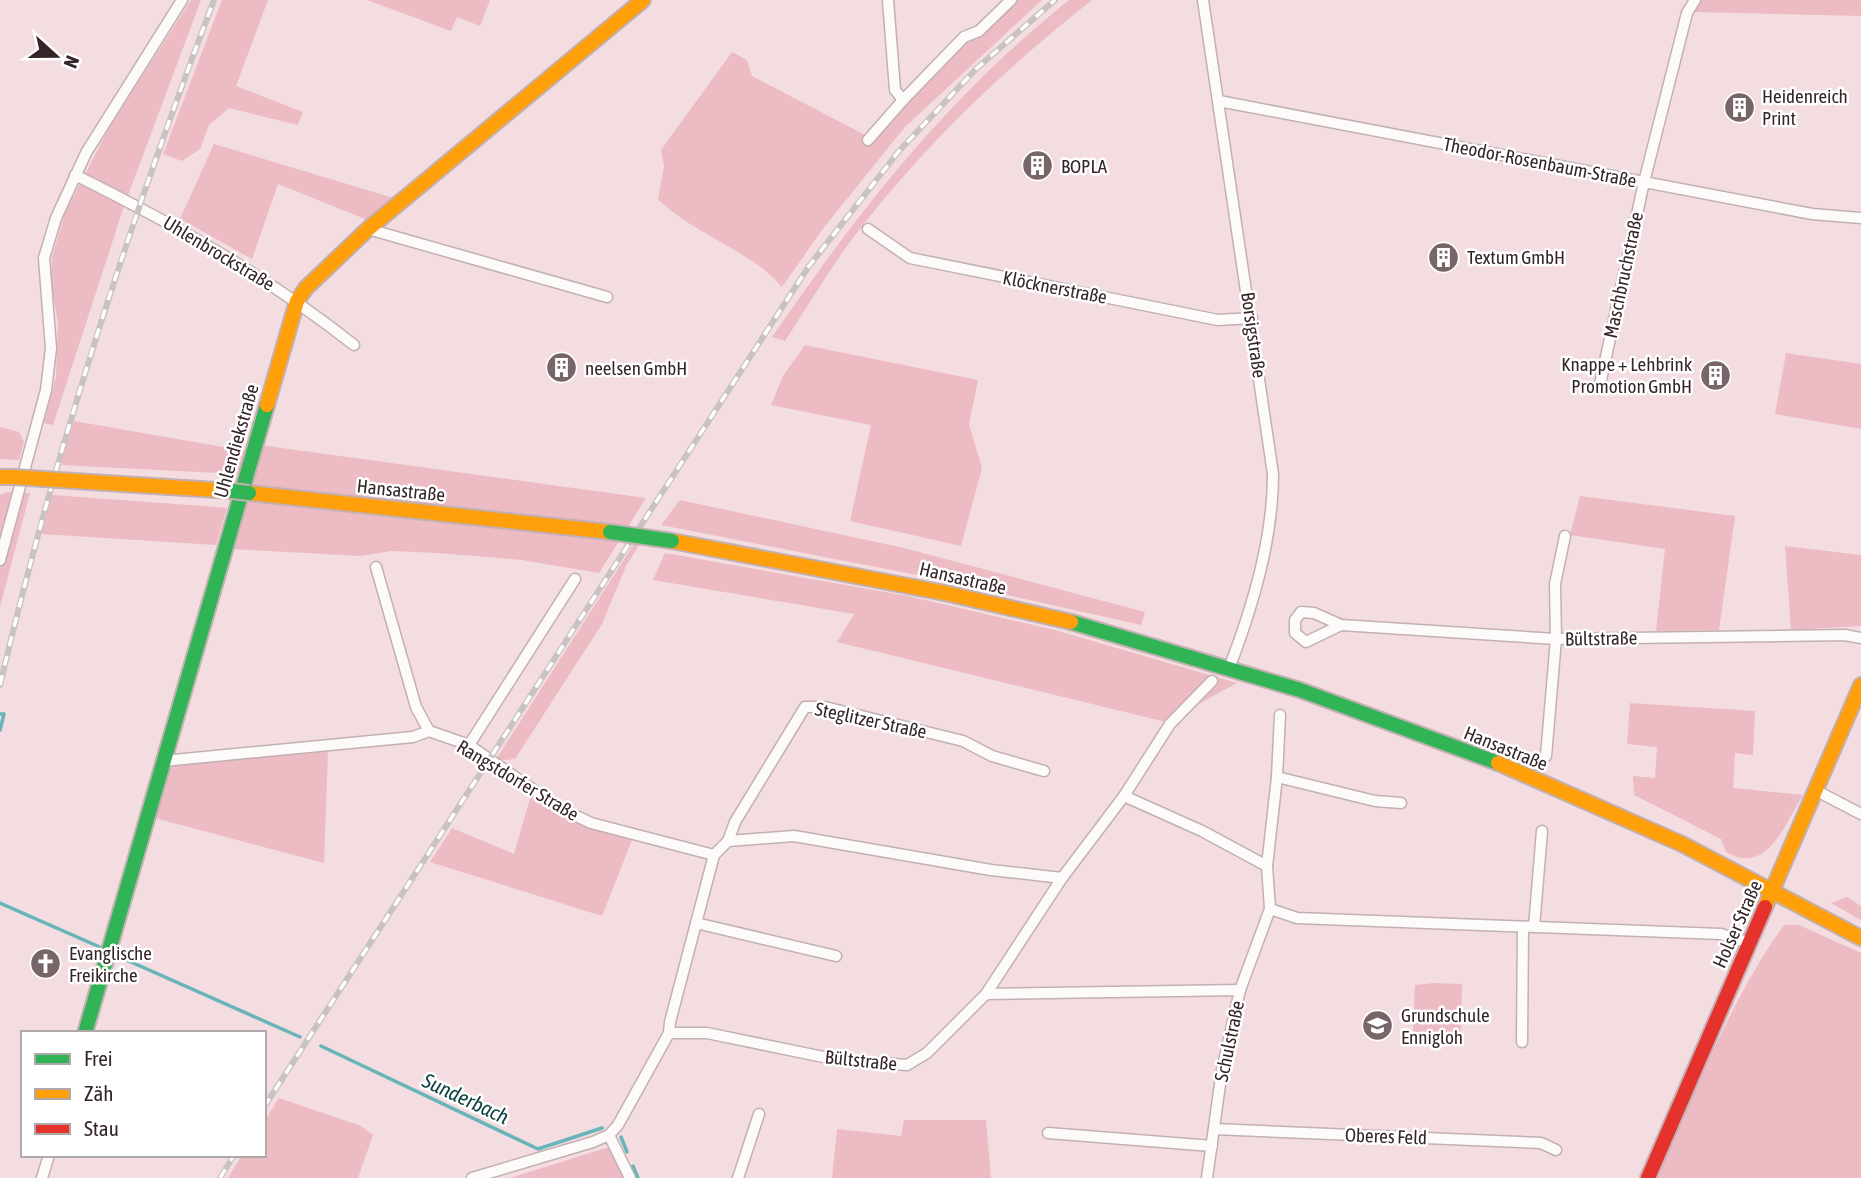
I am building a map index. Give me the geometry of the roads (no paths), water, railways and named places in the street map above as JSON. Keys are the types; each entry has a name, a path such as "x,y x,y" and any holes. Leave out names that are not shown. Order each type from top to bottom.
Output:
{"main road":[{"name":"Uhlendiekstraße","path":"86,1031 298,300 306,288 368,229 643,0"},
{"name":"Hansastraße","path":"7,477 232,491 610,532 919,586 1102,630 1230,666 1539,781 1773,890 1861,938"},
{"name":"Holser Straße","path":"1648,1178 1861,685"}],"street":[{"path":"0,559 46,390 51,348 44,258 56,218 75,175 182,0"},
{"path":"888,0 895,90 902,100"},
{"path":"868,140 902,100 964,37 979,31 1011,0"},
{"name":"Borsigstraße","path":"1203,0 1273,474 1273,501 1250,612 1230,666"},
{"name":"Maschbruchstraße","path":"1599,389 1644,182 1687,13 1695,0"},
{"name":"Theodor-Rosenbaum-Straße","path":"1219,101 1812,214 1861,218"},
{"name":"Uhlenbrockstraße","path":"75,175 174,225 298,300 354,345"},
{"path":"368,229 607,298"},
{"name":"Klöcknerstraße","path":"868,229 910,258 1217,320 1252,318"},
{"path":"1546,757 1556,639 1555,584 1565,536"},
{"path":"163,761 413,737 429,732 416,707 376,567"},
{"path":"468,745 575,579"},
{"name":"Bültstraße","path":"1341,625 1556,639 1845,635 1861,638"},
{"name":"Bültstraße","path":"669,1033 707,1033 838,1060 907,1065 926,1053 985,994 1062,878 1124,796 1170,724 1212,681"},
{"name":"Steglitzer Straße","path":"728,841 735,822 805,707 825,707 964,741 992,756 1044,771"},
{"name":"Schulstraße","path":"1207,1178 1222,1070 1240,990 1270,909 1267,866 1277,777 1280,715"},
{"name":"Rangstdorfer Straße","path":"429,732 468,745 558,807 591,823 715,855"},
{"path":"1277,777 1375,802 1401,803"},
{"path":"1815,790 1861,814"},
{"path":"1124,796 1202,831 1267,866"},
{"path":"1522,1042 1528,927 1542,831"},
{"path":"472,1178 593,1142 609,1135 618,1125 669,1033 715,855 728,841 794,836 991,870 1062,878"},
{"path":"1270,909 1297,919 1721,934 1750,943"},
{"path":"696,923 836,956"},
{"path":"985,994 1240,990"},
{"path":"737,1178 759,1114"},
{"name":"Oberes Feld","path":"1214,1129 1541,1143 1556,1150"},
{"path":"1048,1133 1212,1146"},
{"path":"609,1135 630,1178"},
{"path":"42,1178 48,1157"}],"waterway":[{"name":"Sunderbach","path":"0,714 4,714 0,730"},
{"name":"Sunderbach","path":"0,903 102,948"},
{"name":"Sunderbach","path":"113,954 300,1037"},
{"name":"Sunderbach","path":"321,1046 538,1149 602,1128"},
{"name":"Sunderbach","path":"621,1137 627,1152"},
{"name":"Sunderbach","path":"633,1166 638,1178"}],"railway":[{"path":"0,685 69,424 123,253 214,0"},
{"path":"266,1104 809,266 899,151 976,69 1055,0"},
{"path":"220,1178 233,1157"}],"place":[{"name":"Heidenreich Print","path":"1739,107"},
{"name":"BOPLA","path":"1038,166"},
{"name":"Textum GmbH","path":"1444,257"},
{"name":"neelsen GmbH","path":"562,368"},
{"name":"Knappe + Lehbrink Promotion GmbH","path":"1715,375"},
{"name":"Evanglische Freikirche","path":"46,964"},
{"name":"Grundschule Ennigloh","path":"1378,1026"}]}
